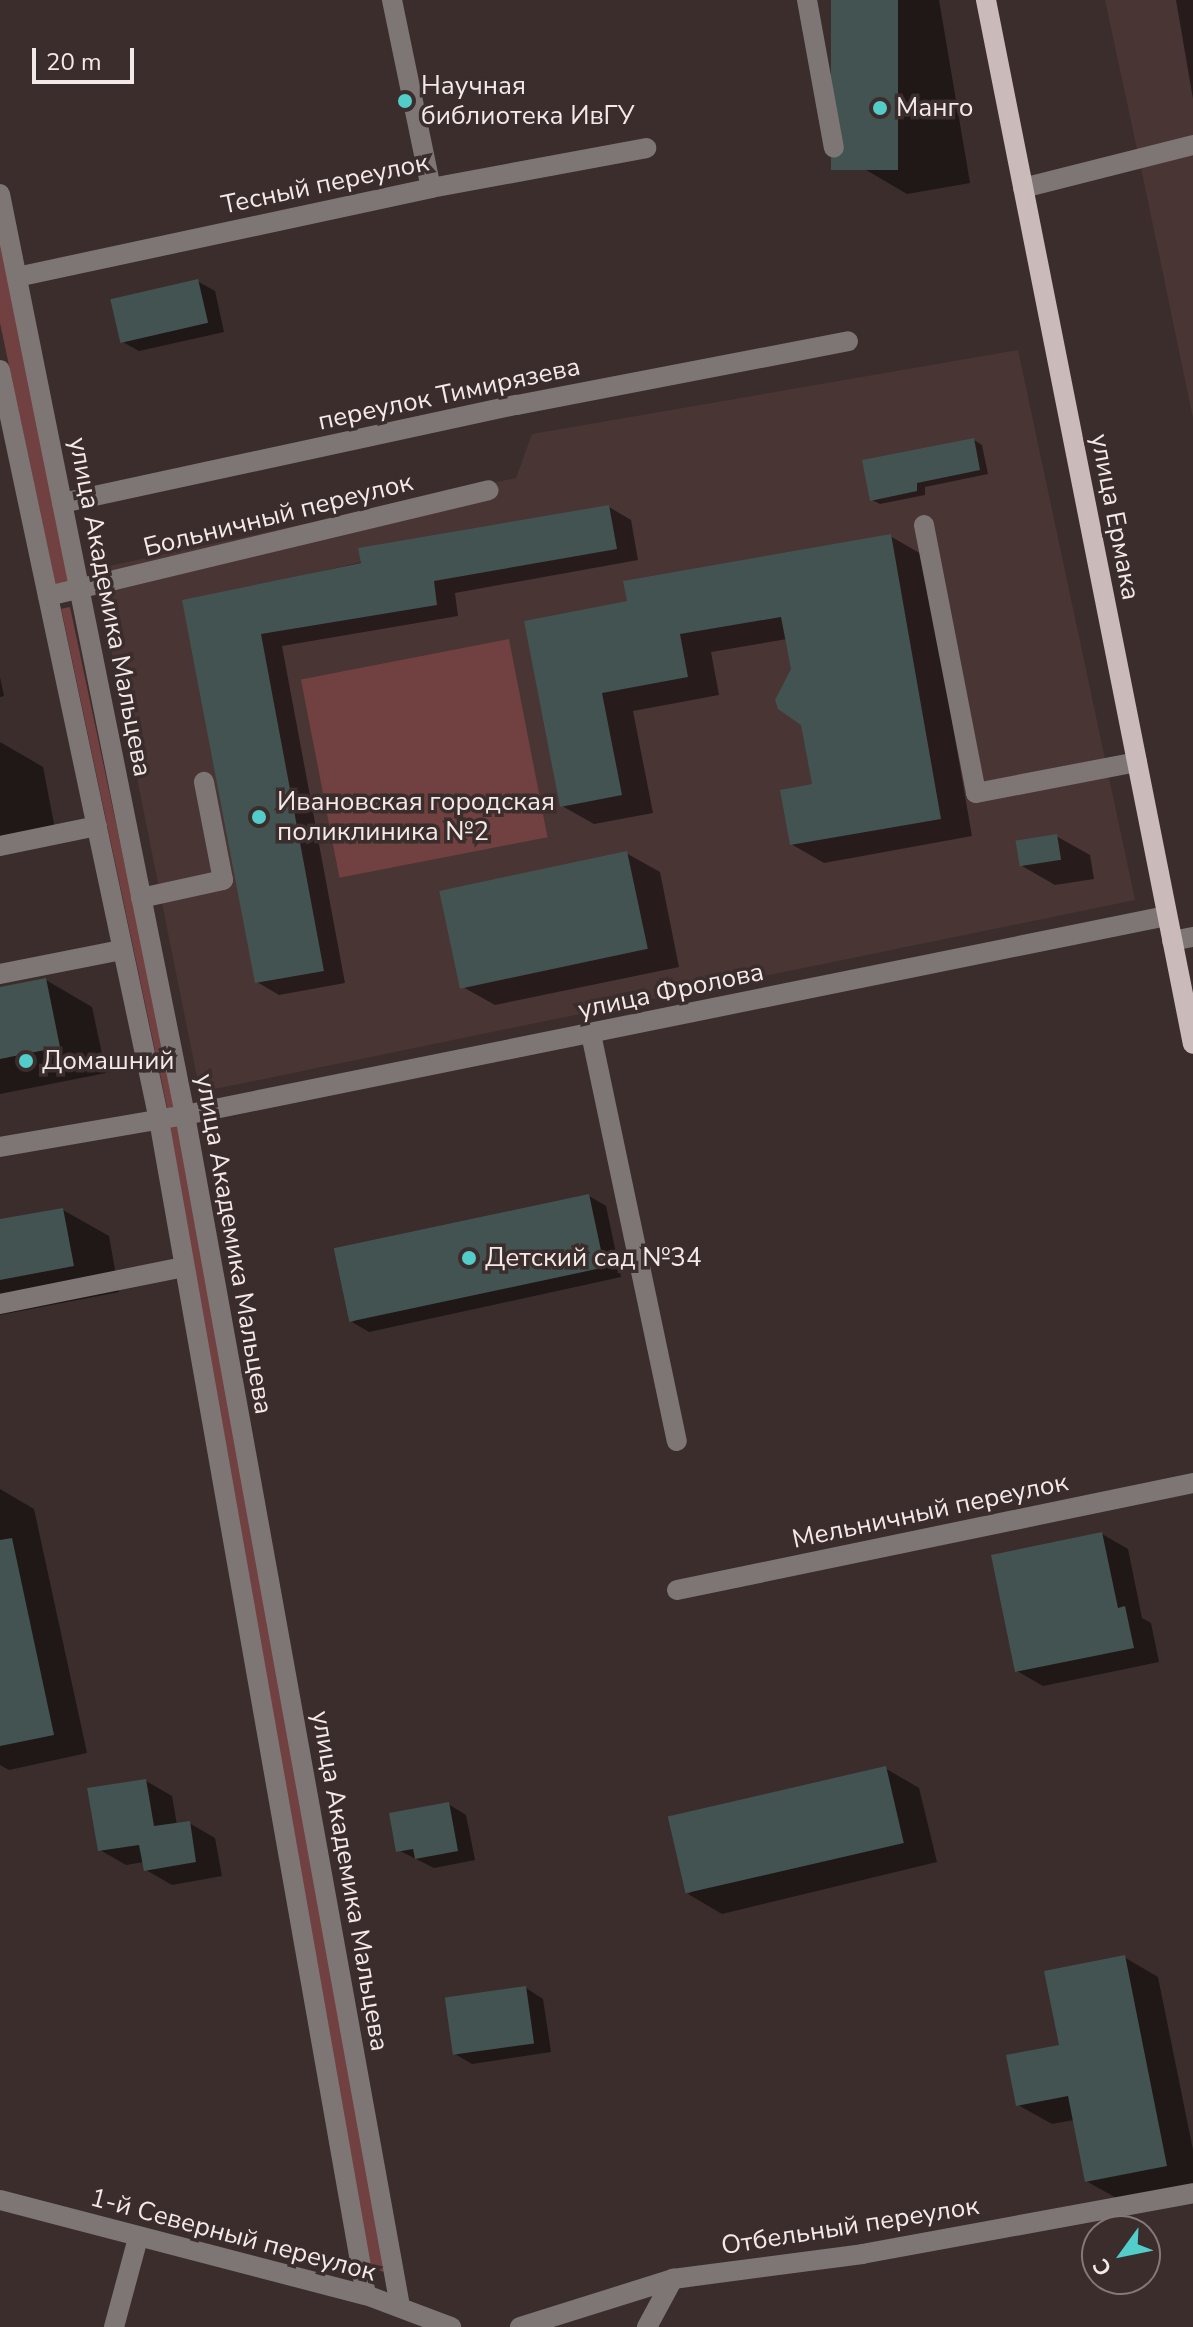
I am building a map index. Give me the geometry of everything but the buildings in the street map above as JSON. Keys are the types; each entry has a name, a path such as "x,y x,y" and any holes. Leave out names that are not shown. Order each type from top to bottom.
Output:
{"main road":[{"name":"улица Ермака","path":"986,0 1193,1044"}],"street":[{"path":"392,0 431,188"},
{"path":"807,0 834,148"},
{"path":"1023,188 1193,145"},
{"name":"Тесный переулок","path":"17,277 431,188 646,148"},
{"name":"улица Академика Мальцева","path":"0,194 185,1115 400,2306"},
{"name":"переулок Тимирязева","path":"62,503 517,405 848,341"},
{"path":"0,370 5,416 48,596 159,1120 366,2295"},
{"name":"Больничный переулок","path":"48,596 488,490"},
{"path":"924,525 976,793 1137,762"},
{"path":"141,898 223,880 204,782"},
{"path":"0,846 97,826"},
{"name":"улица Фролова","path":"159,1120 1167,916"},
{"path":"1172,941 1193,937"},
{"path":"0,974 121,950"},
{"path":"591,1034 677,1441"},
{"path":"0,1147 159,1120"},
{"path":"0,1304 184,1267"},
{"name":"Мельничный переулок","path":"677,1590 1193,1483"},
{"name":"Отбельный переулок","path":"520,2327 673,2279 862,2254 1193,2193"},
{"name":"1-й Северный переулок","path":"0,2200 366,2295 451,2327"},
{"path":"114,2327 138,2238"},
{"path":"647,2327 673,2279"}],"shaded area":[{"path":"1105,0 1193,0 1193,418 1139,158"},
{"path":"0,240 70,585 56,588 0,323"},
{"path":"1018,350 1135,900 200,1092 95,569 516,478 532,434"},
{"path":"70,607 177,1109 168,1111 61,609"},
{"path":"509,639 548,837 339,878 301,679"},
{"path":"179,1124 388,2273 370,2268 168,1127"}],"place":[{"name":"Научная библиотека ИвГУ","path":"405,101"},
{"name":"Манго","path":"880,108"},
{"name":"Ивановская городская поликлиника №2","path":"259,817"},
{"name":"Домашний","path":"26,1061"},
{"name":"Детский сад №34","path":"469,1258"}]}
